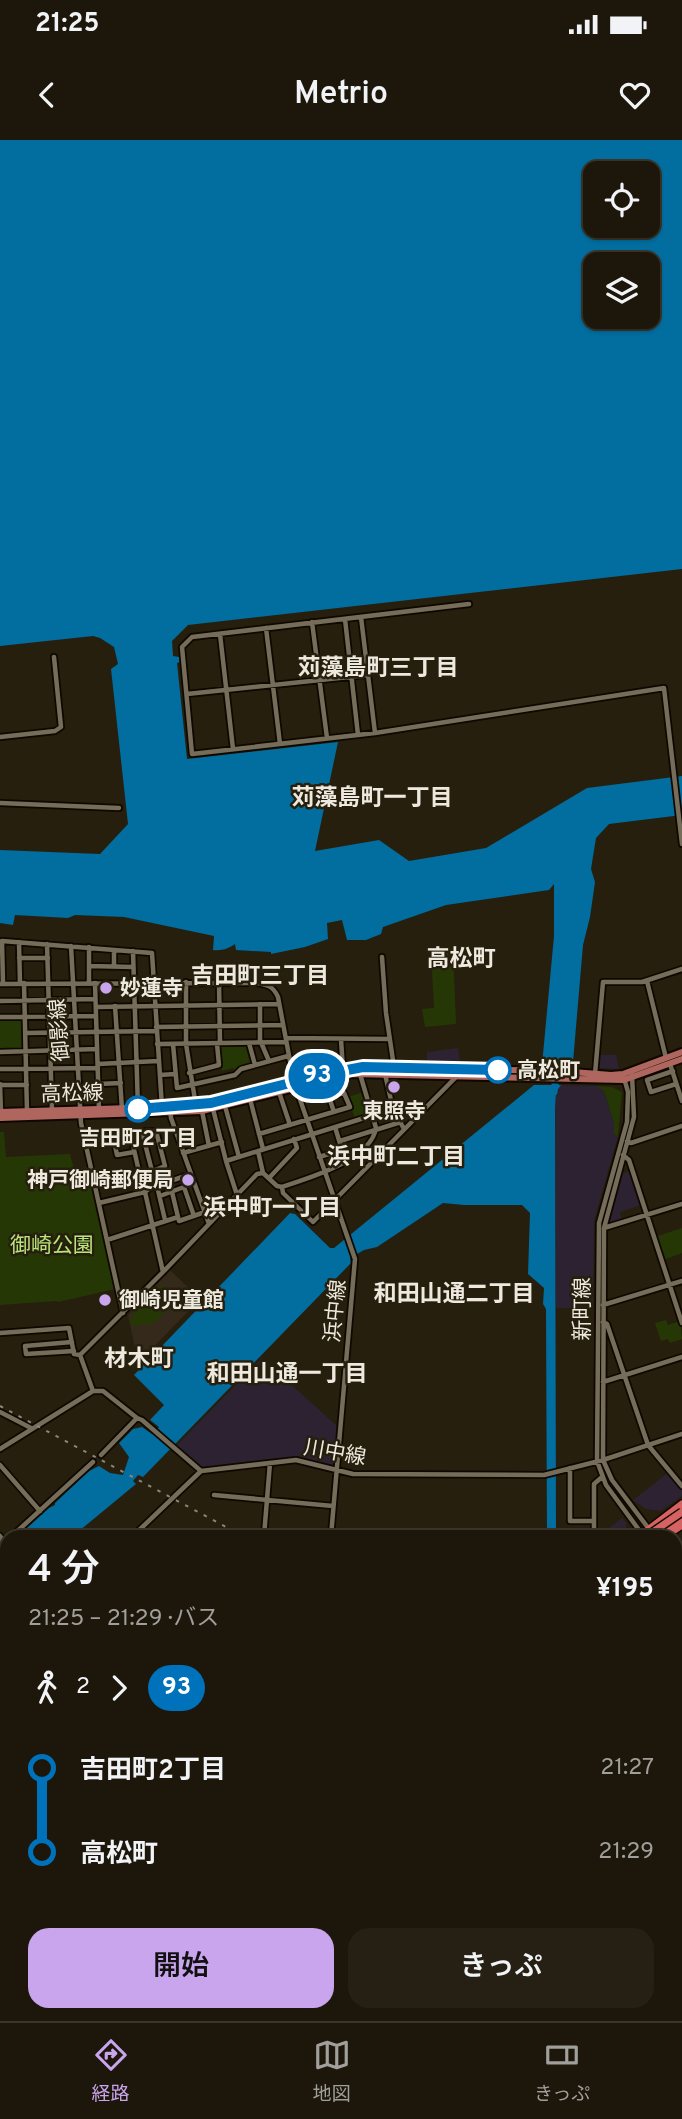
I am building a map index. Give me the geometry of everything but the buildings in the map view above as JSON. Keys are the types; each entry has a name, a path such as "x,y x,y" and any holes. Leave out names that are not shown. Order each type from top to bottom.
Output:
{"highway":[{"path":"650,1530 682,1504"},
{"path":"652,1530 682,1512"},
{"path":"665,1530 682,1518"}],"main road":[{"name":"高松線","path":"670,1064 682,1052"},
{"name":"高松線","path":"559,1074 624,1077 682,1059"},
{"name":"高松線","path":"0,1118 213,1109 279,1092 295,1084 385,1071 394,1067 540,1074"},
{"name":"高松線","path":"199,1109 343,1070 458,1075 595,1074 624,1077"},
{"name":"高松線","path":"0,1112 52,1111 80,1114 99,1110 170,1110"}],"street":[{"path":"469,604 192,637 182,647 192,754 375,733 664,688 682,844"},
{"path":"361,617 375,733"},
{"path":"345,619 358,735"},
{"path":"313,622 327,738"},
{"path":"266,628 280,744"},
{"path":"220,634 233,749"},
{"path":"0,737 55,731 61,727 54,657"},
{"path":"187,694 368,675"},
{"path":"0,803 119,807"},
{"path":"162,1108 154,1006 153,983 152,953 2,941 1,984 134,984 153,983 186,982 219,982 270,985 274,988 295,1084 335,1202"},
{"path":"19,942 26,1033 27,1112"},
{"path":"47,944 52,1111"},
{"name":"御影線","path":"71,946 80,1114 123,1314"},
{"path":"89,947 89,966 96,999 99,1110"},
{"path":"114,950 114,967"},
{"path":"133,951 138,1109"},
{"path":"382,957 394,1067"},
{"path":"19,958 48,958"},
{"path":"89,966 133,967"},
{"path":"595,1074 603,982 647,981 682,969"},
{"path":"647,981 682,1101"},
{"path":"186,982 189,1073 209,1146"},
{"path":"189,1073 219,1065 219,982"},
{"path":"0,1001 96,999"},
{"path":"260,1004 262,1043 269,1061"},
{"path":"96,1007 279,1004"},
{"path":"115,1006 122,1109"},
{"path":"0,1017 96,1016"},
{"path":"26,1033 135,1032 186,1027 283,1025"},
{"path":"341,1039 343,1070"},
{"path":"157,1044 389,1039"},
{"path":"249,1043 255,1065"},
{"path":"173,1044 175,1087 191,1087 235,1076 241,1069 288,1056"},
{"path":"0,1052 97,1049"},
{"path":"0,1069 98,1067 159,1061"},
{"path":"670,1064 647,1080 651,1092 677,1084"},
{"path":"250,1099 259,1134 263,1173 282,1187 283,1193 313,1222 462,1069"},
{"path":"385,1071 393,1109 404,1129"},
{"path":"160,1075 175,1074"},
{"path":"282,1187 343,1165 374,1136 376,1130 360,1074"},
{"name":"新町線","path":"631,1074 634,1117 604,1228 600,1305 603,1322 600,1461 641,1530"},
{"name":"新町線","path":"624,1077 628,1092 627,1122 599,1223 600,1461 602,1477 640,1530"},
{"path":"99,1084 121,1083"},
{"path":"0,1112 0,1085 27,1085"},
{"path":"279,1092 290,1125"},
{"path":"259,1134 307,1119 334,1112 350,1107 345,1093 329,1097 334,1112"},
{"path":"225,1105 239,1157"},
{"path":"213,1109 237,1195"},
{"path":"226,1161 393,1109"},
{"path":"170,1110 209,1224"},
{"path":"340,1141 401,1122"},
{"path":"627,1142 682,1126"},
{"path":"335,1127 342,1150 351,1159"},
{"path":"85,1141 130,1132 156,1131 165,1166 140,1176 130,1132"},
{"path":"142,1132 152,1171"},
{"path":"113,1136 117,1155 134,1152"},
{"path":"269,1178 297,1147 295,1139"},
{"path":"183,1153 222,1142"},
{"path":"319,1157 342,1150"},
{"path":"623,1156 629,1160 680,1310 682,1323"},
{"path":"80,1355 257,1174 263,1173"},
{"path":"99,1203 145,1192 191,1174"},
{"path":"158,1186 165,1220"},
{"path":"160,1196 184,1187 194,1216"},
{"path":"145,1192 163,1272"},
{"path":"172,1192 179,1221 205,1212"},
{"name":"浜中線","path":"331,1530 354,1256 335,1202"},
{"path":"604,1228 682,1204"},
{"path":"107,1240 178,1217"},
{"path":"600,1305 682,1281"},
{"path":"674,1298 682,1296"},
{"path":"603,1322 607,1324 648,1445 682,1486"},
{"path":"0,1333 69,1328 76,1356 80,1355"},
{"path":"72,1342 26,1346 26,1354 74,1351"},
{"path":"44,1345 45,1353"},
{"path":"80,1355 93,1391"},
{"path":"603,1382 682,1357"},
{"path":"0,1450 93,1391 103,1391 153,1429 201,1471 139,1530"},
{"path":"0,1412 31,1428"},
{"path":"101,1455 139,1419"},
{"path":"594,1521 570,1521 570,1468 682,1434"},
{"name":"川中線","path":"201,1471 296,1460 353,1474 544,1475 570,1468"},
{"path":"19,1530 93,1462"},
{"path":"264,1530 270,1463"},
{"path":"0,1465 40,1511"},
{"path":"594,1530 594,1484 602,1477"},
{"path":"214,1495 333,1506"}],"shaded area":[{"path":"458,1048 458,1063 427,1063 427,1052"},
{"path":"599,1055 616,1055 619,1069 598,1068"},
{"path":"561,1085 596,1086 604,1091 614,1123 614,1135 618,1136 594,1221 593,1308 556,1308 555,1108 556,1092"},
{"path":"630,1171 641,1205 620,1212 622,1221 609,1225 623,1173"},
{"path":"170,1270 200,1299 138,1363 128,1315"},
{"path":"262,1358 337,1426 334,1467 295,1458 203,1469 176,1446"},
{"path":"669,1472 682,1488 682,1496 661,1511 646,1509 633,1500"},
{"path":"622,1518 626,1523 626,1530 607,1530"}],"green space":[{"path":"453,950 456,1024 425,1027 422,1009 434,1008 431,952"},
{"path":"0,1018 23,1018 25,1050 0,1051"},
{"path":"219,1045 246,1045 251,1064 240,1066 234,1071 233,1068 222,1071 218,1057"},
{"path":"596,1086 612,1087 622,1092 618,1136 614,1135 614,1123 604,1091"},
{"path":"364,1092 370,1114 355,1119 348,1097"},
{"name":"御崎公園","path":"0,1132 4,1132 6,1157 70,1154 74,1169 89,1167 115,1289 58,1302 0,1305"},
{"path":"682,1228 682,1253 663,1260 655,1237"},
{"path":"160,1284 177,1300 154,1323 131,1326 132,1316 140,1309 138,1306"},
{"path":"666,1320 668,1325 680,1321 682,1339 670,1343 668,1339 661,1341 655,1323"}],"water":[{"path":"0,140 682,140 682,569 188,625 172,641 173,656 179,657 180,662 177,663 187,759 338,742 315,851 379,840 409,861 486,848 587,788 682,776 682,815 609,824 596,838 591,869 595,882 583,945 573,1062 542,1065 554,936 554,884 549,890 446,905 383,927 381,934 366,940 347,940 342,920 327,923 328,939 271,954 236,950 235,944 226,949 213,950 214,936 124,917 15,915 13,925 0,923 0,850 100,854 128,824 111,669 118,664 114,647 93,636 0,646"},
{"path":"534,1085 561,1085 556,1092 555,1108 556,1530 547,1530 546,1309 543,1304 544,1288 528,1274 530,1213 522,1205 443,1203 377,1247 364,1250 350,1258 351,1263 143,1477 138,1475 133,1481 136,1484 80,1530 25,1530 89,1471 99,1466 110,1473 123,1475 129,1457 119,1443 133,1429 142,1427 152,1434 159,1427 150,1420 164,1405 134,1375 290,1213 295,1214 330,1248 334,1248"}],"waterway":[{"path":"554,1092 559,1055"}],"railway":[{"path":"0,1406 232,1530"}],"bus line":[{"name":"93","path":"138,1109 196,1106 363,1067 498,1070"}],"place":[{"name":"妙蓮寺","path":"106,988"},
{"name":"高松町","path":"498,1070"},
{"name":"東照寺","path":"394,1087"},
{"name":"吉田町2丁目","path":"138,1109"},
{"name":"神戸御崎郵便局","path":"188,1180"},
{"name":"御崎児童館","path":"105,1300"}],"district":[{"name":"苅藻島町三丁目","path":"378,667"},
{"name":"苅藻島町一丁目","path":"372,797"},
{"name":"高松町","path":"461,958"},
{"name":"吉田町三丁目","path":"260,975"},
{"name":"浜中町二丁目","path":"396,1156"},
{"name":"浜中町一丁目","path":"272,1207"},
{"name":"和田山通二丁目","path":"454,1293"},
{"name":"材木町","path":"139,1358"},
{"name":"和田山通一丁目","path":"287,1373"}]}
